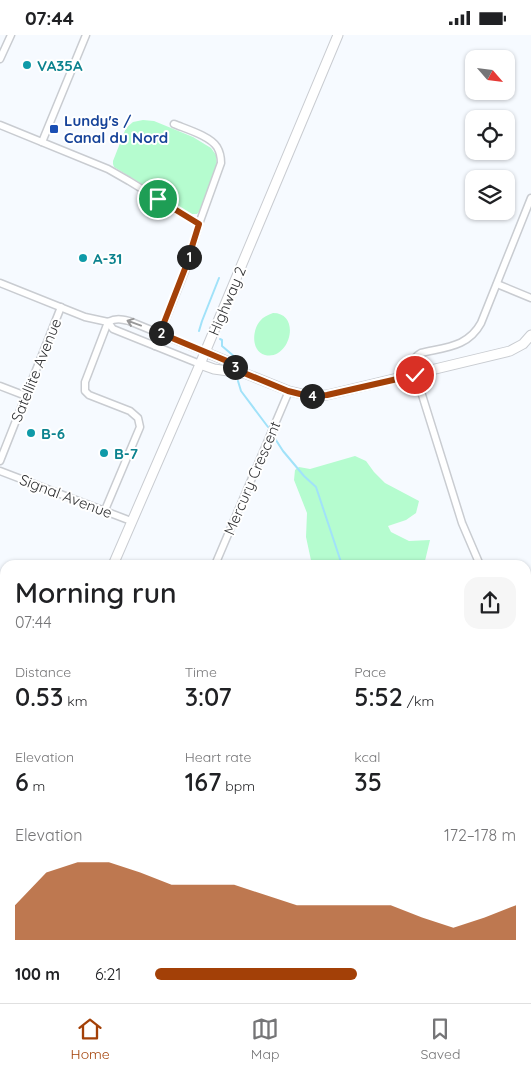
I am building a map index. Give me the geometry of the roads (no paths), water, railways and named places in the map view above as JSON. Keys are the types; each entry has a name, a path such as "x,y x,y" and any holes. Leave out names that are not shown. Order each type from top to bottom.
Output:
{"main road":[{"name":"Highway 2","path":"114,560 200,364 338,35"},
{"path":"205,352 227,361 244,373 288,391 311,396 327,395 510,351 523,344 531,335"},
{"path":"200,364 214,369 244,373"}],"street":[{"path":"0,59 11,35"},
{"path":"42,142 86,35"},
{"path":"155,346 186,266 220,167 221,158 217,147 212,142 174,124"},
{"path":"0,125 112,172 199,224"},
{"path":"478,560 462,523 413,366 417,355 458,344 466,340 477,330 531,198"},
{"path":"0,283 85,317 108,322 118,319 129,321 205,352"},
{"path":"497,284 531,297"},
{"name":"Satellite Avenue","path":"0,461 61,307"},
{"path":"108,322 113,329 200,364"},
{"path":"105,510 140,427 138,418 130,411 89,395 85,391 85,382 108,322"},
{"path":"0,386 26,396"},
{"name":"Mercury Crescent","path":"217,560 288,391"},
{"name":"Signal Avenue","path":"0,471 131,521"}],"waterway":[{"path":"199,331 219,278"},
{"path":"220,339 222,340 222,346 236,358"},
{"path":"238,381 241,391 268,427"},
{"path":"274,437 283,451 316,487 340,560"}],"place":[{"name":"VA35A","path":"27,65"},
{"name":"Lundy's / Canal du Nord","path":"54,129"},
{"name":"A-31","path":"83,258"},
{"name":"B-6","path":"31,433"},
{"name":"B-7","path":"104,453"}]}
